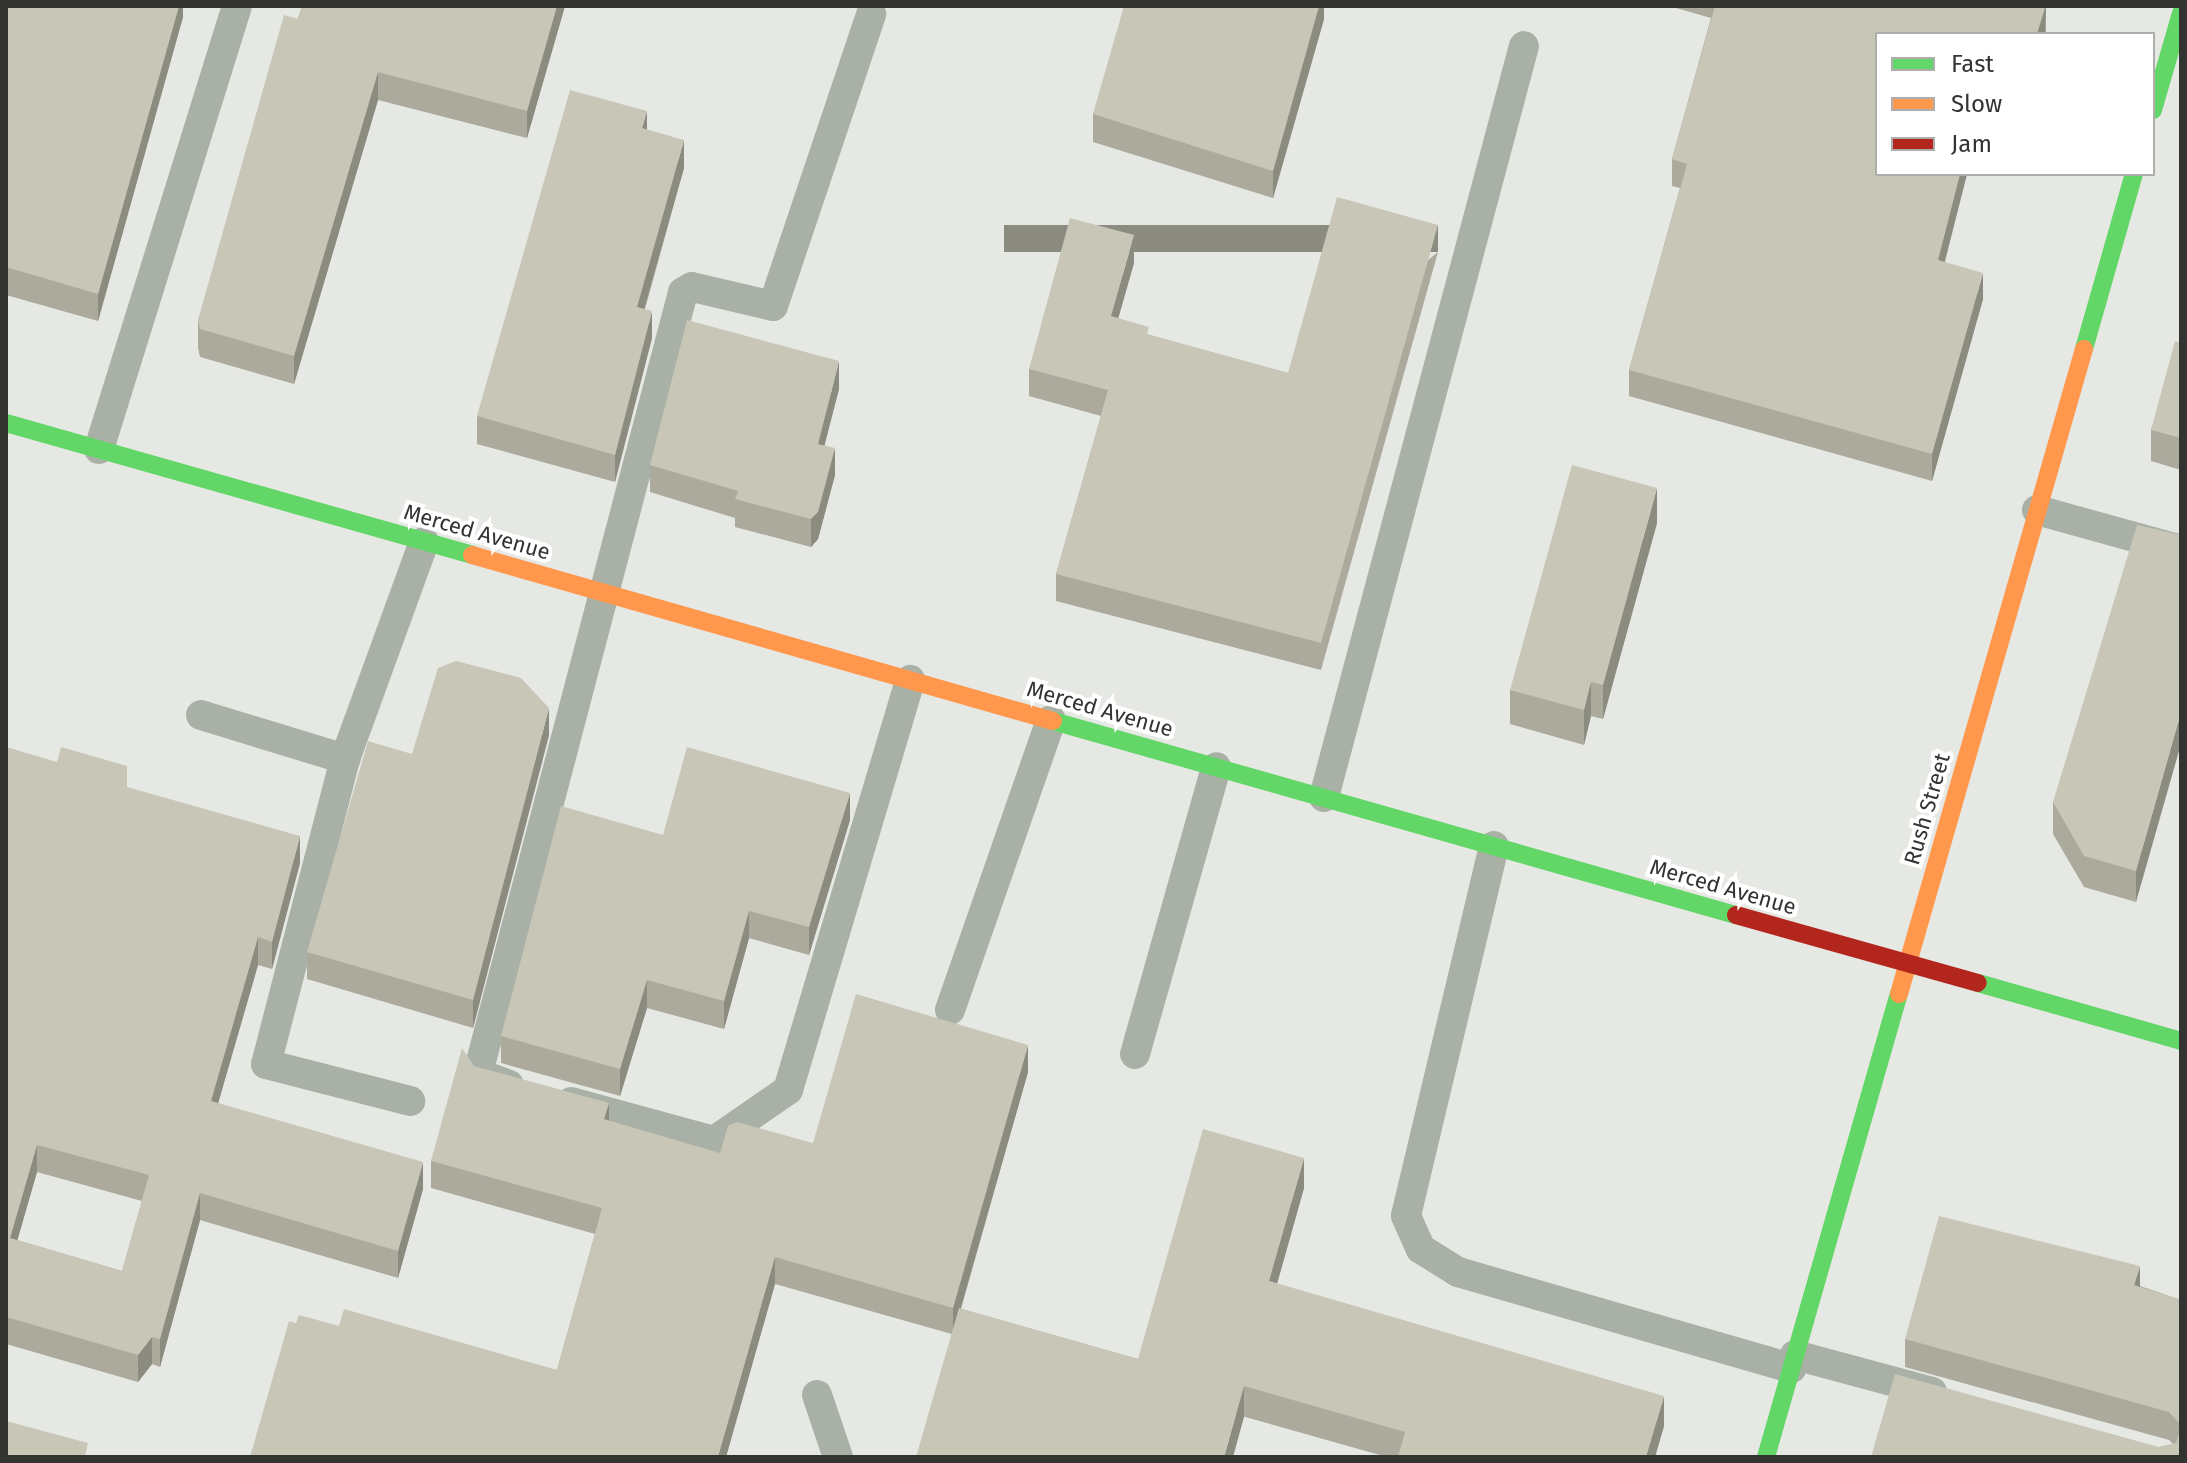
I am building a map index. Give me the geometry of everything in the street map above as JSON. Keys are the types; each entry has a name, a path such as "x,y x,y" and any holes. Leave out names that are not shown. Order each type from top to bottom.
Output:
{"street":[{"path":"2155,103 2181,13"},
{"name":"Rush Street","path":"1766,1457 2133,176"},
{"name":"Merced Avenue","path":"6,423 2181,1041"}],"lane":[{"path":"99,449 237,6"},
{"path":"871,14 773,306 692,287 683,292 628,492 608,595 482,1077 714,1141 788,1090 910,680"},
{"path":"1324,797 1524,46"},
{"path":"2037,510 2181,550"},
{"path":"410,1101 266,1064 345,759 424,542"},
{"path":"201,715 345,759"},
{"path":"950,1010 1051,720"},
{"path":"1135,1054 1216,767"},
{"path":"1494,846 1406,1216 1421,1249 1458,1272 1793,1362 1960,1400"},
{"path":"817,1395 838,1457"}],"building":[{"path":"6,6 179,6 98,294 6,267"},
{"path":"302,6 557,6 527,111 378,72 294,356 200,329 198,320 284,15 298,19"},
{"path":"1124,6 1319,6 1273,171 1093,114"},
{"path":"1715,6 2045,6 2038,32 1875,32 1875,176 1959,176 1938,260 1983,273 1932,454 1629,370 1687,164 1672,159"},
{"path":"570,90 647,111 642,128 684,140 637,307 652,311 615,455 477,416"},
{"path":"1337,197 1438,225 1321,643 1056,574 1108,390 1029,369 1070,218 1134,235 1111,316 1149,327 1147,334 1288,373"},
{"path":"687,320 839,361 818,444 835,448 818,512 811,519 735,499 738,491 650,465"},
{"path":"2175,341 2181,343 2181,438 2151,430"},
{"path":"1572,465 1657,488 1603,685 1591,682 1584,710 1510,690"},
{"path":"2137,525 2181,535 2181,712 2136,871 2084,856 2053,802"},
{"path":"456,661 521,678 549,708 473,1000 307,952 368,741 412,754 438,668"},
{"path":"6,747 57,762 61,747 127,766 127,787 300,836 272,942 258,937 211,1101 423,1162 398,1251 200,1193 160,1339 152,1337 138,1355 6,1317","holes":["37,1145 149,1175 122,1271 10,1238"]},
{"path":"687,747 850,793 809,927 749,911 724,1001 647,980 620,1069 501,1036 561,806 663,835"},
{"path":"856,994 1028,1045 953,1308 775,1257 718,1457 250,1457 289,1321 296,1323 299,1315 339,1326 344,1309 557,1370 602,1208 431,1161 462,1048 474,1066 609,1103 604,1119 720,1153 728,1126 737,1122 813,1143"},
{"path":"1203,1129 1304,1158 1269,1281 1664,1396 1646,1457 1398,1457 1405,1432 1244,1386 1224,1457 916,1457 959,1308 1138,1359"},
{"path":"1939,1216 2140,1266 2134,1285 2181,1300 2181,1425 2169,1412 1905,1339"},
{"path":"1895,1374 2159,1447 2176,1443 2181,1427 2181,1457 1871,1457"},
{"path":"6,1421 88,1443 85,1457 6,1457"}],"traffic: fast":[{"path":"2155,103 2181,13"},
{"path":"2084,349 2133,176"},
{"path":"6,423 472,555"},
{"path":"1053,721 1736,915"},
{"path":"1978,983 2181,1041"},
{"path":"1766,1457 1899,994"}],"traffic: slow":[{"path":"1899,994 2084,349"},
{"path":"472,555 1053,721"}],"traffic: jam":[{"path":"1736,915 1978,983"}]}
